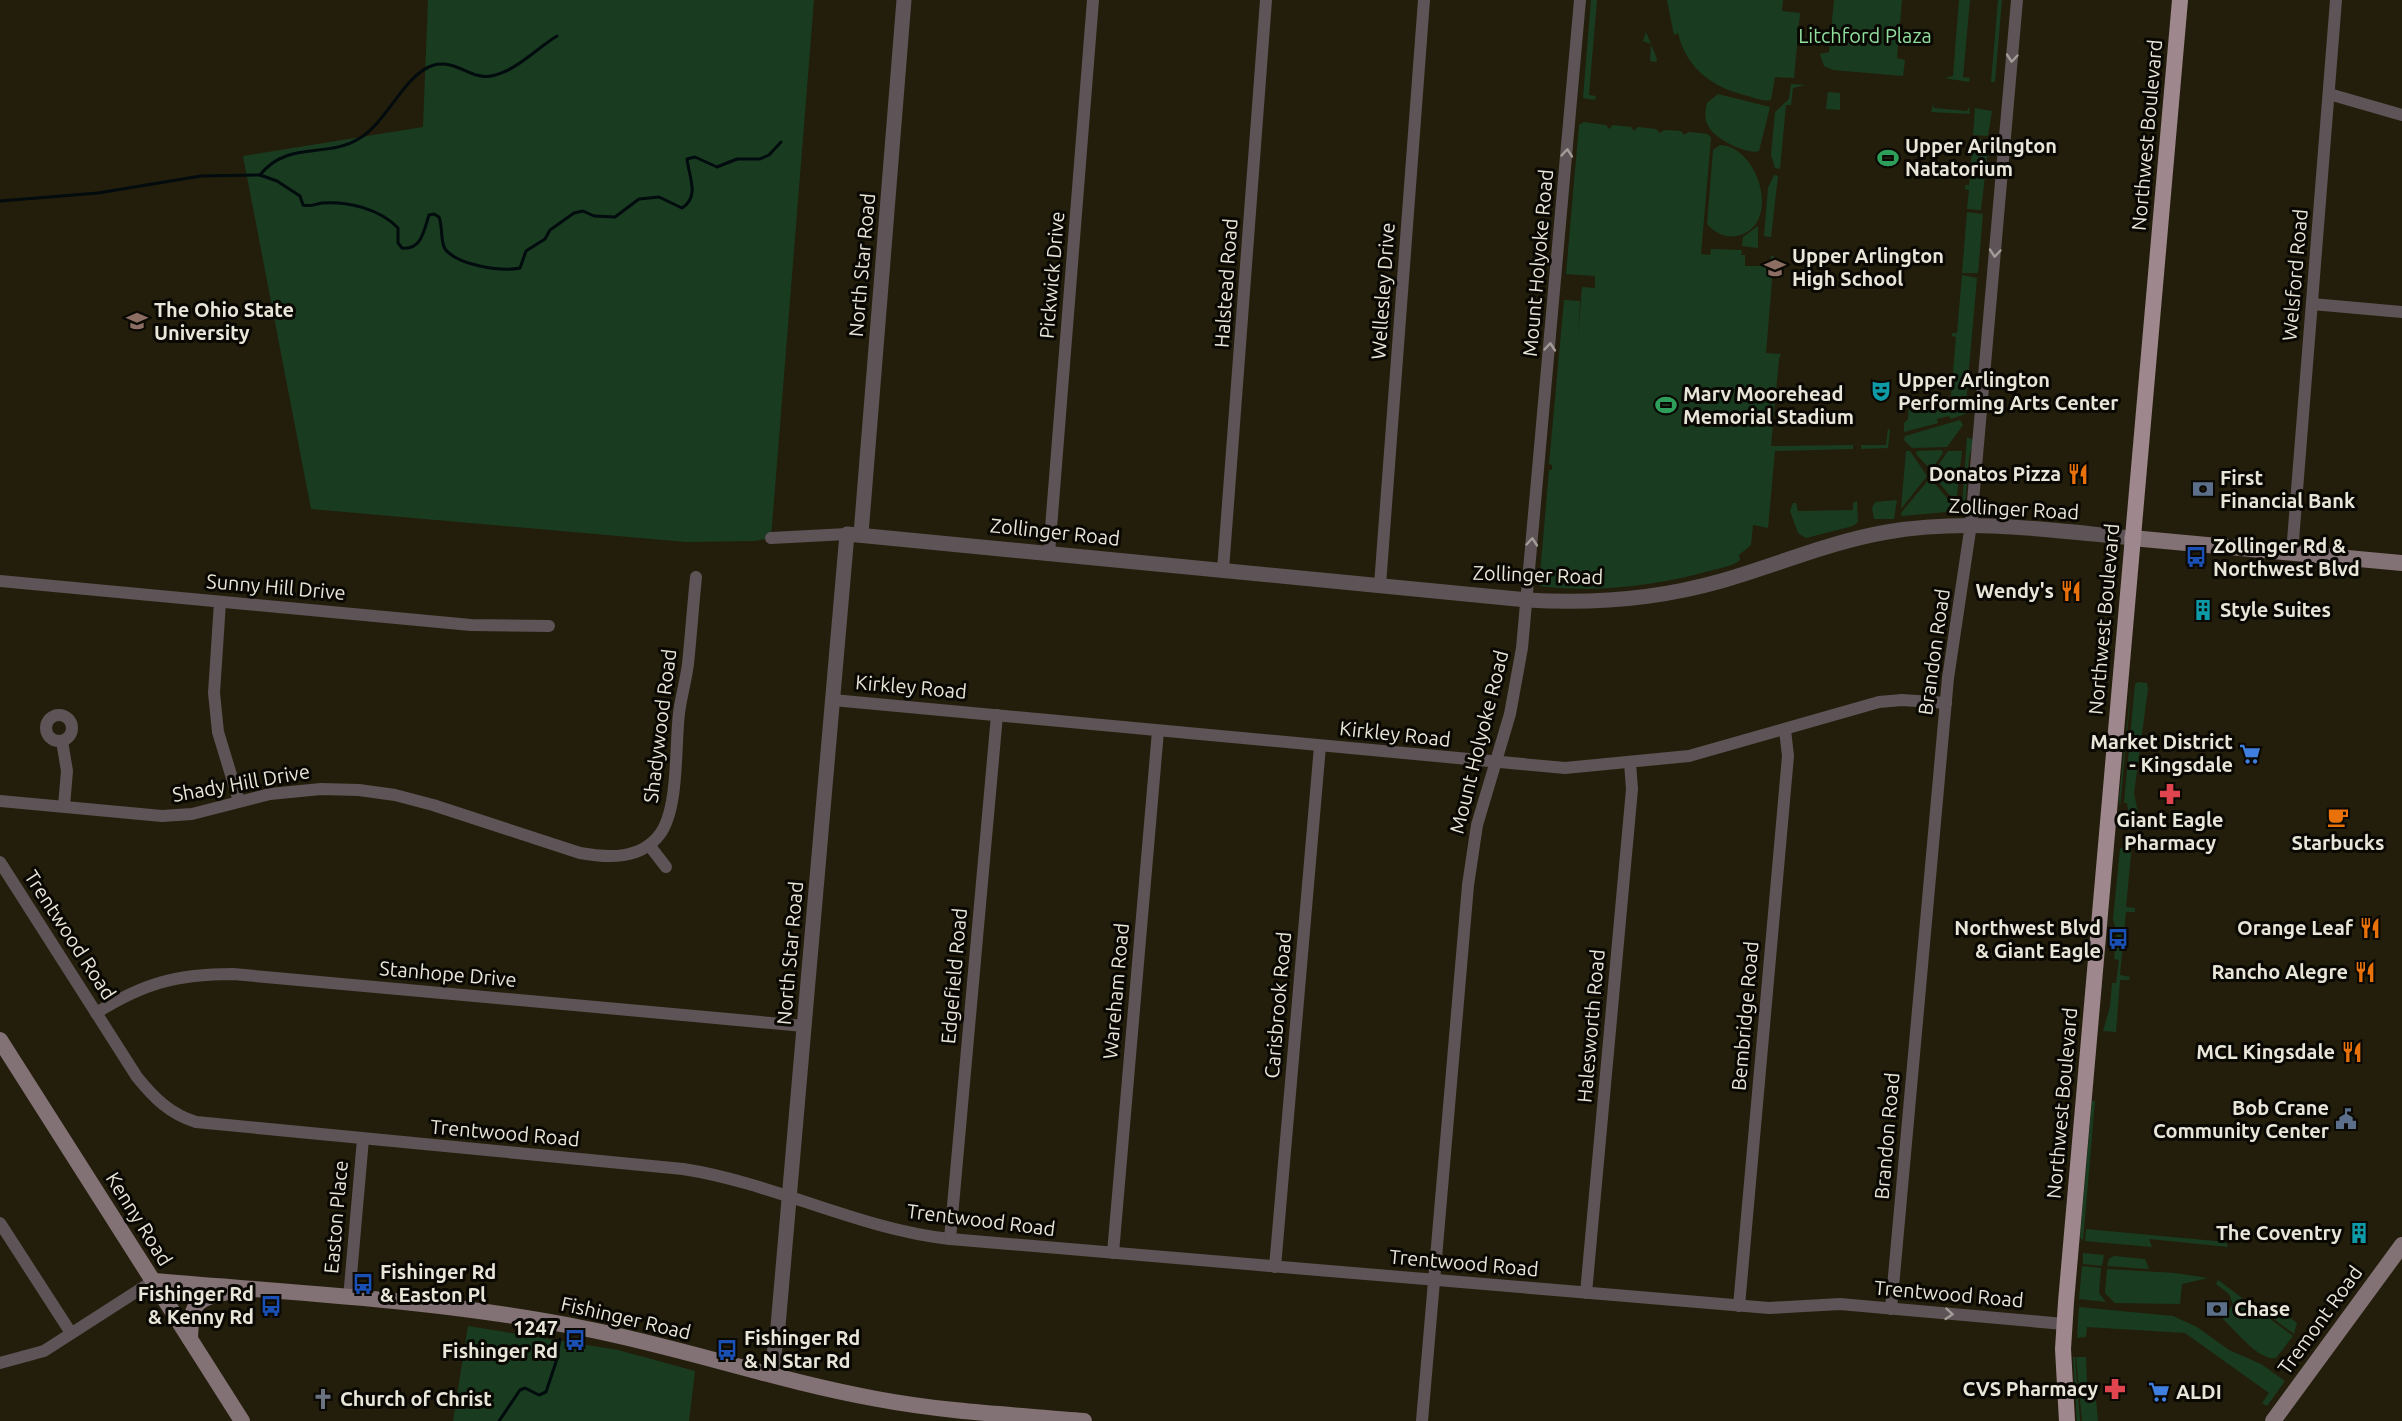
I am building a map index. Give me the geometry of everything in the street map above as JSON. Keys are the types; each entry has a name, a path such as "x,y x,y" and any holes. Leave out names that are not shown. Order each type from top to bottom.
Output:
{"main road":[{"name":"Northwest Boulevard","path":"2067,1421 2064,1324 2180,0"},
{"name":"Zollinger Road","path":"2132,538 2402,563"},
{"name":"Kenny Road","path":"0,1040 242,1421"},
{"name":"Tremont Road","path":"2273,1421 2402,1245"},
{"name":"Fishinger Road","path":"153,1281 470,1310 571,1326 771,1375 904,1404 1084,1421"},
{"path":"190,1339 192,1313 201,1299 249,1289"}],"street":[{"name":"North Star Road","path":"771,1375 833,700 854,534 904,0"},
{"name":"Pickwick Drive","path":"1049,553 1093,0"},
{"name":"Halstead Road","path":"1223,570 1266,0"},
{"name":"Wellesley Drive","path":"1380,585 1424,0"},
{"name":"Mount Holyoke Road","path":"1422,1421 1468,885 1477,825 1510,714 1522,648 1580,0"},
{"name":"Brandon Road","path":"1891,1308 1946,703 1971,524 2017,0"},
{"name":"Welsford Road","path":"2292,553 2336,0"},
{"path":"2329,94 2402,114"},
{"path":"2312,304 2402,312"},
{"name":"Zollinger Road","path":"771,538 854,534 1527,600 1608,600 1659,595 1721,581 1832,544 1887,532 1971,524 2132,538"},
{"name":"Shadywood Road","path":"649,845 666,823 673,790 679,711 688,665 696,577"},
{"name":"Sunny Hill Drive","path":"0,581 471,625 549,626"},
{"path":"220,602 214,693 218,732 239,801"},
{"name":"Kirkley Road","path":"833,700 1494,764 1564,768 1689,756 1879,702 1902,700 1946,703"},
{"name":"Edgefield Road","path":"950,1239 997,715"},
{"name":"Bembridge Road","path":"1739,1306 1788,756 1785,730"},
{"name":"Wareham Road","path":"1113,1253 1158,731"},
{"path":"62,741 66,771 64,806"},
{"name":"Carisbrook Road","path":"1275,1267 1320,746"},
{"name":"Halesworth Road","path":"1586,1293 1632,789 1630,763"},
{"name":"Shady Hill Drive","path":"0,801 162,816 192,814 239,801 321,789 395,795 570,851 599,856 623,856 649,845"},
{"path":"649,845 666,867"},
{"name":"Trentwood Road","path":"0,862 137,1077 154,1098 182,1118 213,1125 683,1169 741,1181 884,1227 950,1239 1739,1306 1769,1308 1840,1304 2064,1324"},
{"name":"Stanhope Drive","path":"96,1013 146,987 170,978 233,974 804,1026"},
{"name":"Easton Place","path":"349,1298 363,1139"},
{"path":"0,1223 71,1333"},
{"path":"0,1363 44,1351 153,1281"}],"green space":[{"path":"428,0 814,0 771,538 755,541 686,542 311,509 243,156 423,127"},
{"path":"1591,0 1597,0 1589,95 1596,96 1595,100 1583,98"},
{"path":"1667,0 1783,0 1782,11 1800,13 1794,78 1775,77 1771,100 1760,100 1736,93 1714,83 1695,68 1682,46 1678,33 1674,35"},
{"name":"Litchford Plaza","path":"1834,0 1902,0 1897,58 1905,60 1903,76 1833,70 1824,66 1820,54 1829,52"},
{"path":"1959,0 1970,0 1963,77 1970,78 1969,82 1944,78 1953,76"},
{"path":"1998,0 2002,0 1995,82 1991,82"},
{"path":"1646,32 1651,44 1643,41"},
{"path":"1651,44 1657,59 1656,62 1650,61"},
{"path":"1791,84 1805,85 1793,88 1791,105 1786,105 1780,169 1775,168 1771,155 1775,112 1789,99"},
{"path":"1828,92 1840,93 1840,110 1826,109"},
{"path":"1718,94 1770,107 1759,151 1747,151 1732,145 1712,132 1705,115 1707,103"},
{"path":"1933,104 1934,108 1967,111 1969,107 1970,114 1931,112"},
{"path":"1975,108 1992,111 1988,136 1973,135"},
{"name":"Marv Moorehead Memorial Stadium","path":"1584,122 1606,125 1609,129 1613,125 1631,127 1634,131 1638,127 1656,129 1660,133 1664,130 1681,131 1684,135 1689,132 1708,134 1711,138 1701,254 1710,255 1711,249 1742,250 1741,255 1745,255 1745,266 1770,266 1771,256 1774,256 1766,353 1781,354 1771,446 1853,445 1853,449 1775,451 1768,528 1753,525 1751,545 1739,555 1740,560 1729,566 1668,581 1625,587 1582,589 1539,586 1549,470 1552,470 1552,465 1549,464 1564,300 1580,301 1578,337 1582,287 1595,288 1595,276 1566,274 1579,125"},
{"path":"1973,138 1989,141 1981,210 1967,209 1969,190 1965,189 1965,185 1969,185"},
{"path":"1720,145 1734,149 1746,158 1755,172 1760,188 1762,204 1759,218 1750,230 1736,236 1720,234 1707,224 1713,150"},
{"path":"1774,175 1778,176 1771,237 1764,236 1768,188"},
{"path":"1967,212 1983,214 1978,273 1962,273"},
{"path":"1758,226 1758,248 1742,246 1743,237"},
{"path":"1962,275 1977,278 1965,414 1951,419 1949,416 1937,419 1938,423 1904,432 1909,404 1906,402 1950,406 1956,337 1952,336 1952,333 1957,333"},
{"path":"1960,420 1963,425 1947,447 1912,448 1904,440 1905,436"},
{"path":"1888,428 1890,431 1888,448 1861,449 1861,445 1886,445"},
{"path":"1967,437 1974,440 1969,458 1965,505 1962,505"},
{"path":"1942,450 1943,453 1931,470 1916,454 1917,451"},
{"path":"1906,451 1910,451 1927,476 1901,509"},
{"path":"1948,451 1962,451 1956,503 1932,474"},
{"path":"1930,478 1958,511 1902,516 1901,513"},
{"path":"1897,500 1894,519 1874,519 1872,508 1875,502"},
{"path":"1857,501 1858,522 1853,526 1806,538 1798,533 1790,511 1793,503 1796,503 1798,511 1853,510 1853,503"},
{"path":"2147,683 2148,689 2134,793 2139,818 2129,816 2127,803 2124,803 2135,684"},
{"path":"2131,688 2131,691 2120,807 2119,798"},
{"path":"2133,840 2141,844 2132,844 2126,907 2135,908 2135,912 2126,912 2120,975 2130,977 2129,980 2120,980 2116,1032 2103,1031 2110,1007 2112,983 2116,983 2119,960 2114,959 2117,935 2113,919 2120,849"},
{"path":"2092,1101 2095,1101 2083,1241 2080,1237"},
{"path":"2086,1229 2226,1242 2228,1247 2149,1239 2152,1247 2085,1241"},
{"path":"2083,1253 2104,1255 2102,1266 2083,1264"},
{"path":"2114,1256 2145,1259 2149,1269 2107,1266 2109,1259"},
{"path":"2082,1266 2101,1268 2099,1293 2106,1302 2079,1299"},
{"path":"2107,1269 2175,1273 2208,1278 2182,1284 2180,1304 2115,1303 2105,1293"},
{"path":"2218,1280 2293,1336 2276,1358 2270,1358 2255,1350 2223,1319 2233,1304 2229,1294 2216,1284"},
{"path":"2269,1302 2297,1323 2294,1334 2267,1314"},
{"path":"2079,1307 2173,1316 2197,1327 2229,1350 2261,1364 2285,1381 2267,1406 2262,1403 2269,1393 2185,1333 2087,1327 2086,1337 2077,1338"},
{"path":"468,1326 618,1350 695,1371 689,1421 453,1421"},
{"path":"2073,1357 2075,1357 2080,1421 2077,1421"},
{"path":"2076,1357 2086,1357 2087,1383 2096,1400 2098,1421 2082,1421"}],"waterway":[{"path":"260,175 271,164 283,157 295,153 335,148 360,138 370,131 414,78 434,65 449,65 484,76 500,74 517,65 557,36"},
{"path":"0,201 98,193 201,176 260,175 277,181 300,196 303,205 342,203 373,211 391,221 398,228 398,243 402,248 409,248 418,242 424,233 429,215 434,214 439,217 443,245 451,255 480,266 512,269 520,268 526,251 545,239 550,230 574,213 583,211 594,216 615,217 639,199 659,197 682,208 691,198 692,192 687,159 695,157 717,167 737,159 760,159 769,155 781,142"},
{"path":"499,1421 520,1390 525,1388 539,1395 546,1392 556,1362 560,1339"}],"place":[{"name":"Upper Arilngton Natatorium","path":"1888,158"},
{"name":"Upper Arlington High School","path":"1775,268"},
{"name":"The Ohio State University","path":"137,321"},
{"name":"Upper Arlington Performing Arts Center","path":"1881,391"},
{"name":"Marv Moorehead Memorial Stadium","path":"1666,405"},
{"name":"Donatos Pizza","path":"2078,474"},
{"name":"First Financial Bank","path":"2203,489"},
{"name":"Zollinger Rd & Northwest Blvd","path":"2196,557"},
{"name":"Wendy's","path":"2071,591"},
{"name":"Style Suites","path":"2203,610"},
{"name":"Market District - Kingsdale","path":"2250,754"},
{"name":"Giant Eagle Pharmacy","path":"2170,794"},
{"name":"Starbucks","path":"2338,817"},
{"name":"Orange Leaf","path":"2370,928"},
{"name":"Northwest Blvd & Giant Eagle","path":"2118,939"},
{"name":"Rancho Alegre","path":"2365,972"},
{"name":"MCL Kingsdale","path":"2352,1052"},
{"name":"Bob Crane Community Center","path":"2346,1119"},
{"name":"The Coventry","path":"2359,1233"},
{"name":"Fishinger Rd & Easton Pl","path":"363,1284"},
{"name":"Fishinger Rd & Kenny Rd","path":"271,1306"},
{"name":"Chase","path":"2217,1309"},
{"name":"1247 Fishinger Rd","path":"575,1340"},
{"name":"Fishinger Rd & N Star Rd","path":"727,1350"},
{"name":"CVS Pharmacy","path":"2115,1389"},
{"name":"ALDI","path":"2159,1392"},
{"name":"Church of Christ","path":"323,1399"}]}
